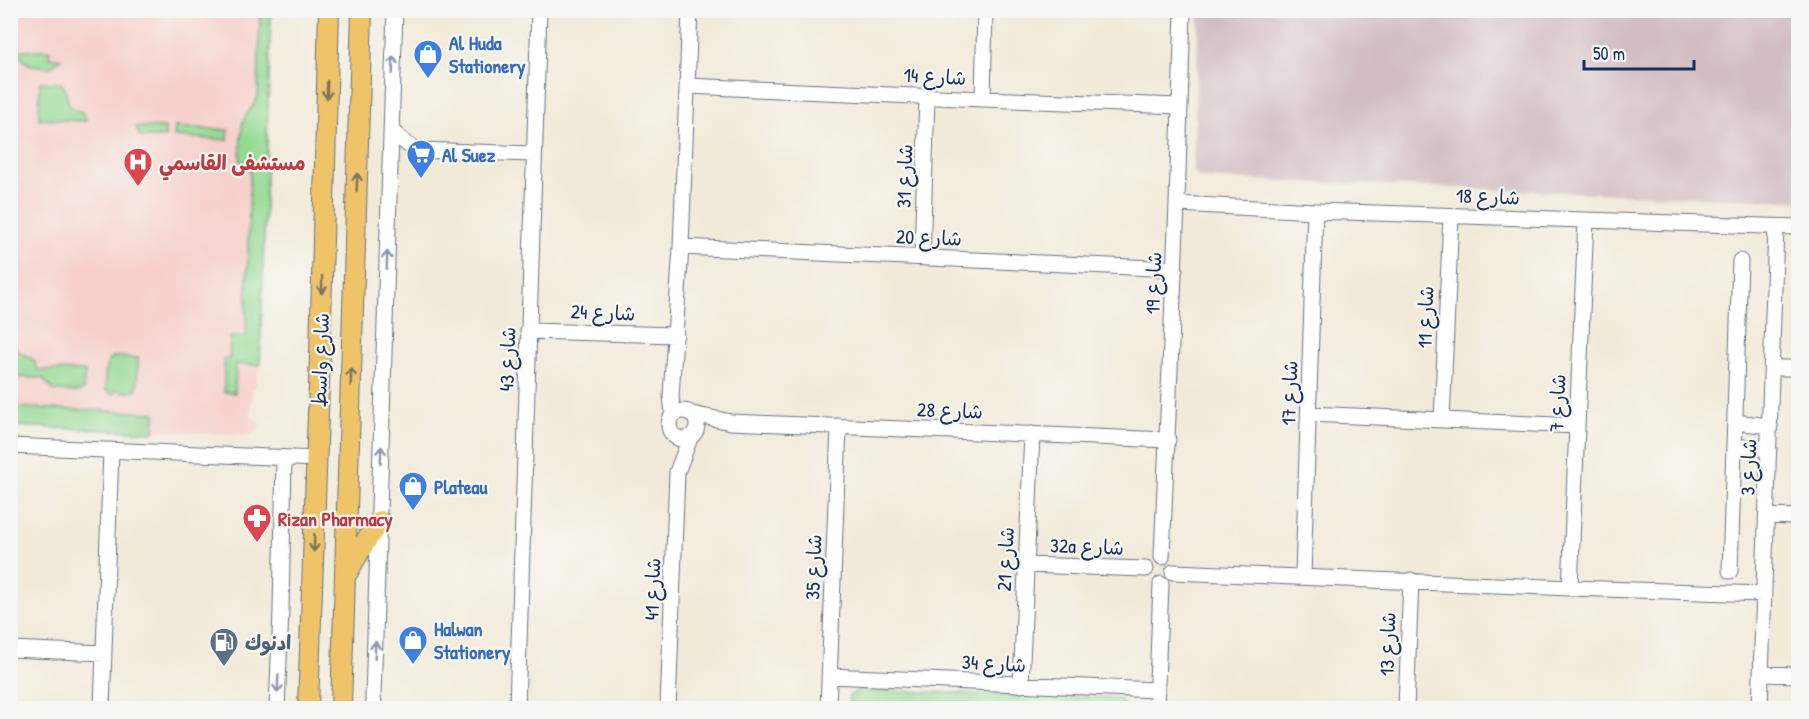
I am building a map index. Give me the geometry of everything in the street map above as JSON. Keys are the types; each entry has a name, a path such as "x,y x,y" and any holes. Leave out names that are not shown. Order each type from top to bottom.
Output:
{"main road":[{"name":"شارع واسط","path":"308,708 329,10"},
{"name":"شارع واسط","path":"345,704 345,577 362,10"},
{"path":"345,577 380,521"}],"street":[{"path":"375,708 373,698 395,10"},
{"name":"شارع 43","path":"517,708 539,10"},
{"path":"673,414 690,10"},
{"path":"983,99 985,10"},
{"name":"شارع 19","path":"1162,557 1184,10"},
{"name":"شارع 14","path":"688,86 1180,106"},
{"name":"شارع 31","path":"922,257 927,97"},
{"path":"390,130 418,150 533,154"},
{"path":"390,168 418,150"},
{"name":"شارع 18","path":"1177,204 1315,211 1798,227"},
{"name":"شارع 17","path":"1303,576 1315,211"},
{"name":"شارع 11","path":"1442,420 1450,216"},
{"name":"شارع 7","path":"1570,588 1586,220"},
{"name":"شارع 3","path":"1760,708 1776,227"},
{"name":"شارع 20","path":"681,247 1174,269"},
{"path":"1730,571 1740,261"},
{"name":"شارع 24","path":"528,331 676,336"},
{"path":"1772,368 1798,368"},
{"path":"674,378 679,396 691,413 697,424 693,435 679,439 670,433 668,421 673,414 681,411 691,413"},
{"name":"شارع 28","path":"691,413 731,422 1168,440"},
{"path":"1309,414 1577,426"},
{"name":"شارع 28","path":"693,435 731,422"},
{"path":"1735,422 1770,426"},
{"name":"شارع 35","path":"828,708 839,426"},
{"name":"شارع 41","path":"668,708 677,472 670,433"},
{"name":"شارع 21","path":"1021,685 1032,434"},
{"name":"شارع 41","path":"677,472 684,449 693,435"},
{"path":"10,446 317,459"},
{"path":"1734,446 1769,449"},
{"path":"102,708 111,450"},
{"path":"277,708 284,458"},
{"path":"1767,516 1798,517"},
{"path":"1162,557 1172,564 1173,572 1170,580 1161,584 1153,583 1146,569 1151,560 1162,557"},
{"name":"32a شارع","path":"1026,565 1146,569"},
{"path":"1173,572 1764,594"},
{"name":"شارع 13","path":"1406,708 1411,580"},
{"path":"1156,708 1161,584"},
{"path":"10,649 104,653"},
{"path":"1761,674 1798,675"},
{"name":"شارع 34","path":"829,676 1157,690"}],"shaded area":[{"name":"مستشفى القاسمي","path":"11,11 271,11 260,372 258,372 256,388 252,388 251,415 259,423 259,427 251,435 11,426"},
{"path":"1199,11 1798,11 1798,201 1199,178 1193,170"}],"green space":[{"path":"260,11 271,11 260,365 236,364 235,393 224,392 224,359 230,358 230,337 246,336 250,163 240,162 242,125 258,96"},
{"path":"17,50 50,50 49,57 61,59 50,67 31,65 24,61"},
{"path":"40,82 62,84 69,104 82,112 87,121 39,119"},
{"path":"136,127 165,128 165,137 140,137"},
{"path":"175,127 228,130 228,140 174,137"},
{"path":"11,341 19,352 34,360 38,370 85,371 83,390 78,392 55,391 42,378 11,377"},
{"path":"113,357 138,358 137,387 133,391 115,390 114,394 110,394 110,391 106,391 106,368"},
{"path":"11,407 155,413 154,432 11,426"},
{"path":"858,690 1119,698 1126,708 848,708 849,696"}],"place":[{"name":"Al Huda Stationery","path":"428,80"},
{"name":"Al Suez","path":"421,180"},
{"name":"مستشفى القاسمي","path":"138,188"},
{"name":"Plateau","path":"413,512"},
{"name":"Rizan Pharmacy","path":"257,544"},
{"name":"Halwan Stationery","path":"413,666"},
{"name":"ادنوك","path":"224,668"}]}
